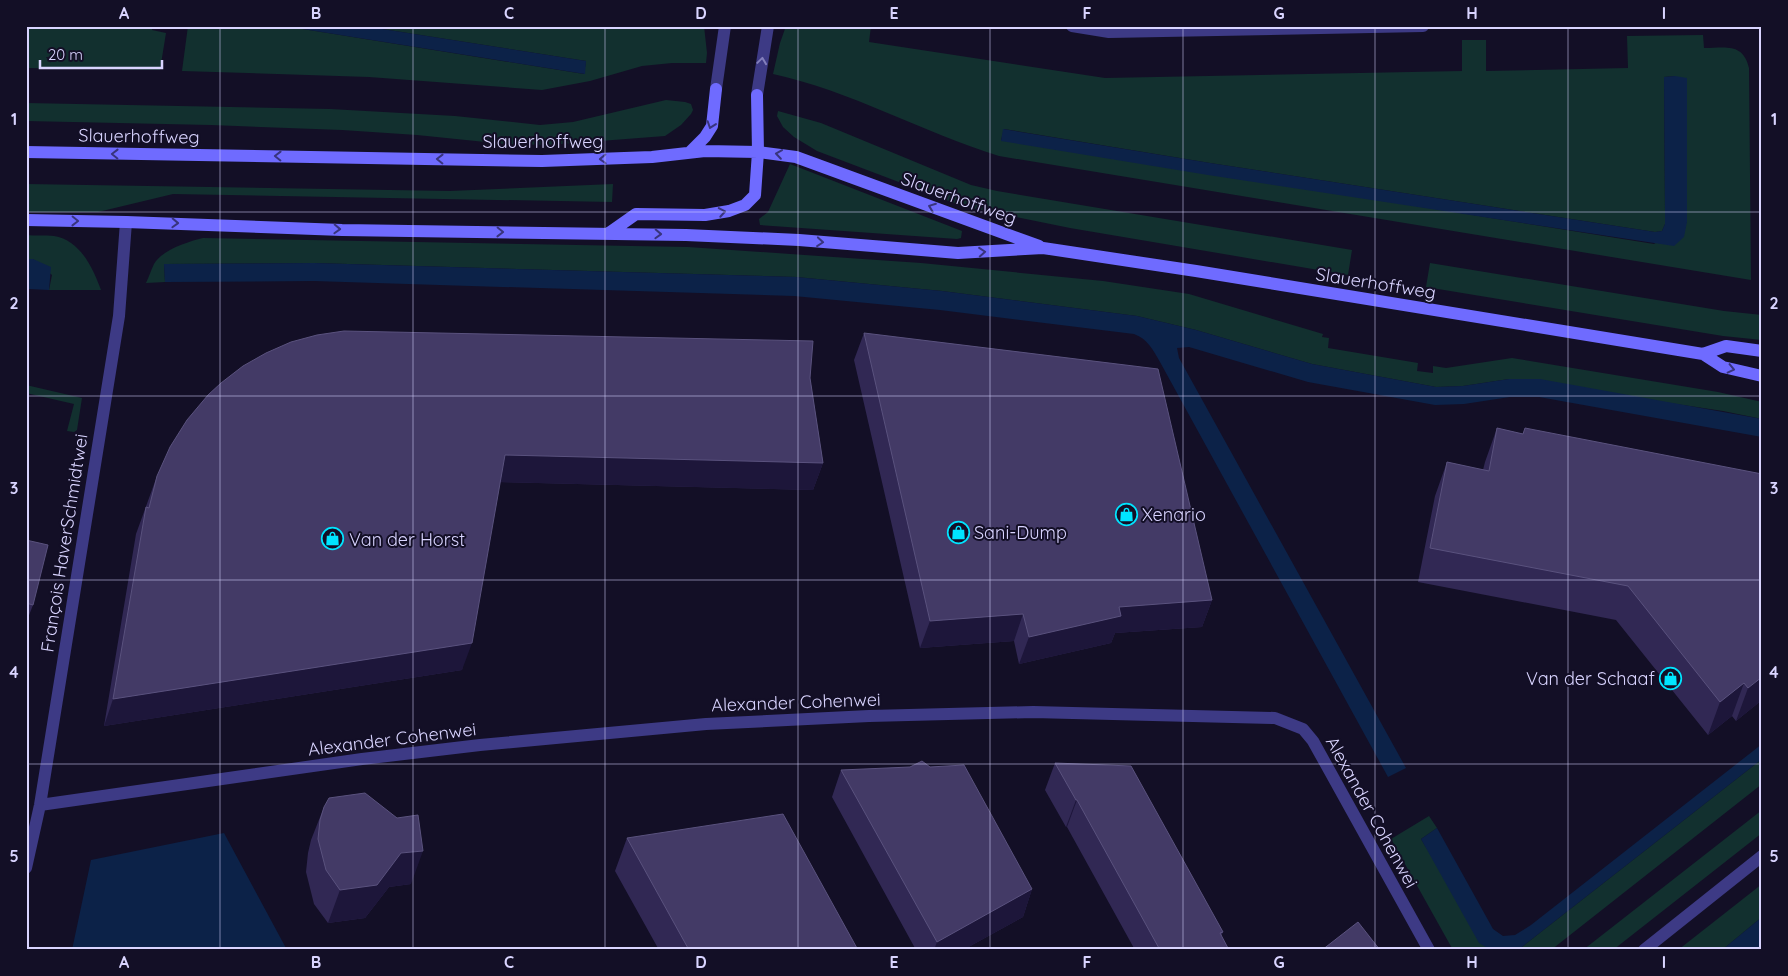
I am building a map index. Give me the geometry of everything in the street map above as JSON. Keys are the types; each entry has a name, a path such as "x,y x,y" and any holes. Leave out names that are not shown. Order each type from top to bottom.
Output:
{"main road":[{"path":"688,153 705,137 712,126 716,89"},
{"path":"609,233 636,214 705,215 728,211 745,205 755,195 758,152 757,95"},
{"name":"Slauerhoffweg","path":"26,152 542,161 652,157 705,151 758,152 796,156 1044,248 1703,354 1723,367 1762,376"},
{"name":"Slauerhoffweg","path":"26,220 352,230 609,233 799,240 958,253 1044,248"},
{"name":"Slauerhoffweg","path":"1703,354 1726,346 1762,351"}],"street":[{"path":"716,89 725,26"},
{"path":"757,95 768,26"},
{"path":"1072,26 1108,32 1423,26"},
{"name":"François HaverSchmidtwei","path":"26,868 40,805 119,316 126,222"},
{"name":"Alexander Cohenwei","path":"40,805 362,759 480,745 706,724 869,716 1033,712 1276,718 1303,729 1313,741 1429,950"},
{"path":"1644,950 1762,856"}],"green space":[{"path":"26,26 152,26 152,30 166,33 160,70 26,68"},
{"path":"188,26 284,26 584,74 586,61 363,26 704,26 707,53 706,63 672,63 642,66 590,81 542,90 369,77 182,71"},
{"path":"786,26 871,26 869,42 1105,78 1462,71 1462,40 1486,40 1486,71 1628,68 1627,36 1703,35 1704,48 1726,47 1738,50 1746,60 1749,68 1751,280 999,156 858,101 802,81 773,74","holes":["1675,76 1686,163 1687,222 1654,244 1001,140 1004,129 1655,232 1662,231 1665,224 1664,77"]},
{"path":"666,100 691,104 693,110 681,125 665,136 548,145 505,144 342,130 26,121 26,103 330,109 455,116 540,125 573,122"},
{"path":"778,111 821,123 971,185 997,191 1352,250 1348,275 1070,228 962,206 817,151 794,137 783,127 777,116"},
{"path":"790,164 962,231 961,238 760,225 759,219 768,212"},
{"path":"26,184 450,191 613,184 612,202 173,194 98,212 26,212"},
{"path":"26,235 54,236 71,243 84,256 101,290 49,290 52,275 33,259 26,259"},
{"path":"203,238 688,247 921,263 1103,281 1189,294 1323,334 1322,337 1329,338 1328,348 1418,363 1417,371 1433,373 1433,366 1446,368 1512,358 1718,392 1762,402 1762,419 1723,411 1509,379 1463,386 1436,387 1312,364 1196,330 1137,316 942,291 796,277 314,263 164,264 165,282 146,283 154,264 163,255 183,244"},
{"path":"1430,263 1724,311 1762,315 1762,340 1723,336 1426,287"},
{"path":"26,385 82,398 77,430 74,432 67,431 74,404 26,393"},
{"path":"1762,759 1762,784 1551,950 1518,950"},
{"path":"1762,810 1762,833 1613,950 1583,950"},
{"path":"1429,816 1437,828 1421,839 1488,949 1491,950 1453,950 1391,839"},
{"path":"1762,884 1762,917 1722,950 1678,950"}],"water":[{"path":"284,26 363,26 586,61 585,74"},
{"path":"1664,77 1687,78 1687,222 1684,237 1674,246 1208,175 1001,141 1003,129 1655,232 1662,231 1665,224"},
{"path":"26,259 33,259 51,267 49,290 29,289 26,291"},
{"path":"314,263 796,277 942,291 1137,316 1196,330 1312,364 1436,387 1463,386 1509,379 1540,379 1762,419 1762,437 1539,397 1510,397 1464,404 1435,405 1308,382 1189,347 1177,348 1179,358 1406,768 1388,777 1160,362 1150,345 1139,336 940,310 794,296 314,281 165,282 164,264"},
{"path":"1762,744 1762,759 1518,950 1491,950 1479,943 1421,839 1437,828 1493,929 1503,936 1515,935 1531,925"},
{"path":"224,833 287,950 72,950 91,860"},
{"path":"1762,917 1761,950 1722,950"}],"building":[{"path":"344,331 813,341 810,378 823,463 505,455 472,643 113,699 146,507 149,508 157,476 170,447 187,420 208,395 243,366 291,342 317,335"},
{"path":"864,333 1158,369 1212,600 1119,607 1121,616 1029,637 1023,614 930,621"},
{"path":"1497,428 1523,434 1525,428 1762,474 1762,677 1748,688 1744,683 1720,702 1628,586 1430,548 1447,462 1489,471"},
{"path":"26,540 48,545 33,605 26,603"},
{"path":"922,761 930,767 964,765 1032,889 937,942 841,770 910,767"},
{"path":"1055,763 1131,766 1223,932 1220,933 1229,950 1160,950"},
{"path":"365,793 397,818 418,815 423,851 401,853 377,885 340,890 326,870 318,839 320,820 329,798"},
{"path":"783,814 858,950 689,950 627,838"},
{"path":"1358,922 1380,950 1322,950"}],"place":[{"name":"Xenario","path":"1126,514"},
{"name":"Sani-Dump","path":"958,532"},
{"name":"Van der Horst","path":"333,539"},
{"name":"Van der Schaaf","path":"1671,678"}]}
